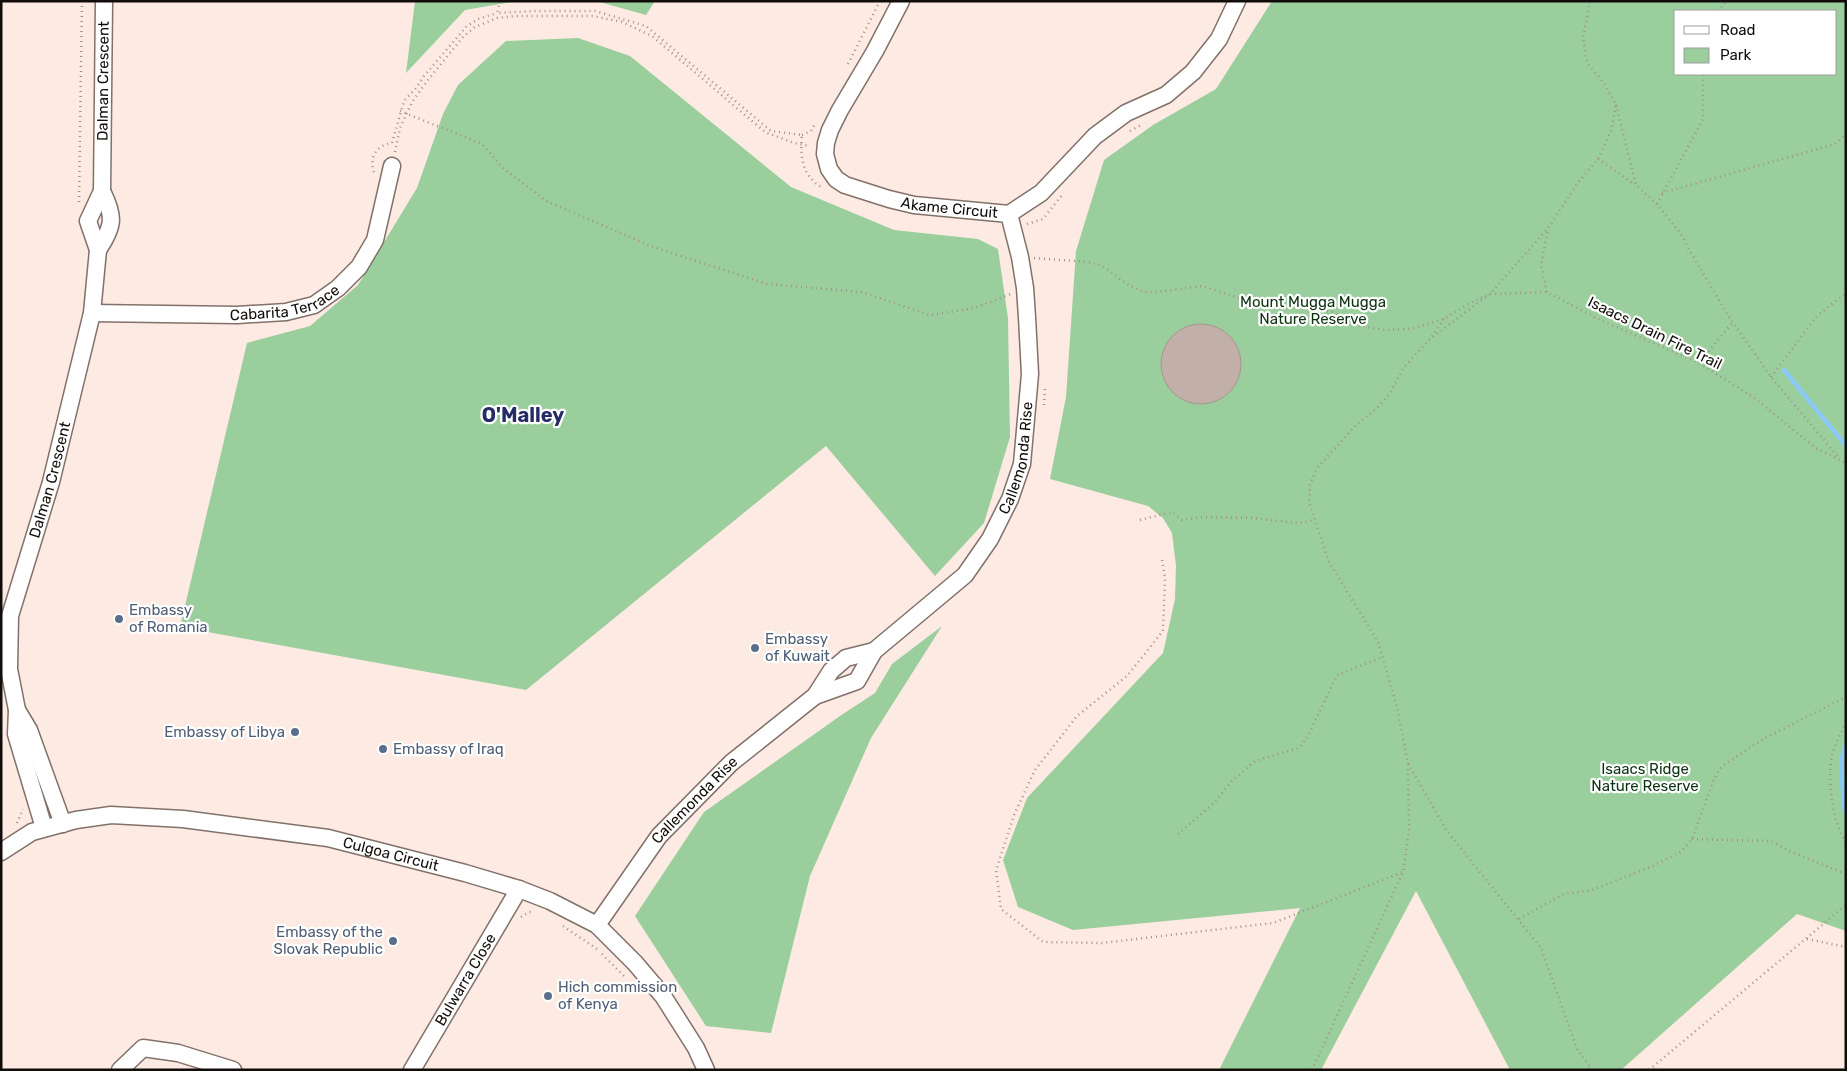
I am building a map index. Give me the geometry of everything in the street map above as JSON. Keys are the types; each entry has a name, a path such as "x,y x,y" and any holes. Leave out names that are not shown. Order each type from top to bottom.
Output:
{"street":[{"name":"Dalman Crescent","path":"63,824 29,730 18,710 9,669 6,614 51,482 92,313 98,250 88,221 102,191 104,1"},
{"path":"825,149 830,130 840,110 876,51 901,1"},
{"name":"Akame Circuit","path":"825,149 829,169 845,185 914,205 1011,221 1041,193 1095,136 1126,113 1166,94 1193,72 1219,39 1237,1"},
{"name":"Cabarita Terrace","path":"92,313 237,315 286,312 314,304 345,281 358,267 375,240 392,166"},
{"name":"Dalman Crescent","path":"98,250 109,232 111,224 110,210 102,191"},
{"name":"Callemonda Rise","path":"815,696 857,681 874,651 965,575 990,539 1010,499 1022,464 1030,374 1025,288 1011,221"},
{"name":"Callemonda Rise","path":"602,930 659,836 731,763 815,696 831,671 846,658 874,651"},
{"name":"Dalman Crescent","path":"18,710 16,734 44,828"},
{"name":"Culgoa Circuit","path":"1,852 32,832 76,820 111,815 165,818 328,838 466,873 519,889 550,900 602,930 635,963 663,996 696,1048 706,1070"},
{"name":"Bulwarra Close","path":"412,1070 519,889"},
{"path":"120,1070 143,1048 178,1053 232,1070"}],"path":[{"path":"79,209 82,1"},
{"path":"497,12 500,1"},
{"path":"1590,1 1583,38 1587,63 1604,83 1616,105 1636,185"},
{"path":"376,179 372,166 374,155 380,147 392,143 404,101 418,87 424,76 466,27 478,19 497,12 595,11 646,26 771,131 802,136 800,159 814,183 828,191"},
{"path":"392,166 400,128 412,102 463,37 475,27 497,18 593,16 622,22 652,36 765,132 801,145 825,149"},
{"path":"1657,204 1703,119 1703,75"},
{"path":"1431,338 1490,294 1548,228 1577,184 1598,160 1611,131 1616,105"},
{"path":"400,111 482,144 504,170 546,201 653,247 767,284 860,292 930,315 976,308 1025,288"},
{"path":"1127,132 1143,124"},
{"path":"1662,193 1835,144 1846,134"},
{"path":"1598,160 1636,185 1657,204 1681,234 1733,322 1771,377 1840,460"},
{"path":"1011,221 1043,219 1063,194"},
{"path":"1547,292 1541,266 1548,228"},
{"path":"1020,257 1088,262 1100,265 1124,282 1143,292 1202,286 1257,304 1334,312 1358,325 1383,330 1411,329 1444,319 1468,304 1490,294"},
{"name":"Isaacs Drain Fire Trail","path":"1490,294 1547,292 1600,320 1699,363 1753,397 1817,450 1846,464"},
{"path":"1771,377 1817,316 1846,293"},
{"path":"1312,1070 1403,872 1409,831 1408,763 1396,703 1383,657 1378,642 1329,562 1309,502 1310,484 1317,468 1357,424 1377,408 1390,394 1404,367 1431,338 1444,319"},
{"path":"1699,363 1733,322"},
{"path":"1043,411 1046,393 1045,384"},
{"path":"1140,520 1172,512 1182,520 1204,517 1254,518 1297,523 1315,520"},
{"path":"1162,560 1165,578 1164,631 1127,676 1077,716 1036,770 1014,814 996,870 1001,909 1043,942 1102,943 1273,924 1403,872"},
{"path":"1178,834 1213,804 1232,781 1255,761 1299,748 1308,736 1337,676 1383,657"},
{"path":"1519,919 1564,894 1592,890 1655,865 1682,851 1692,839 1714,779 1722,766 1765,738 1846,697"},
{"path":"1846,722 1832,754 1830,776 1831,796 1840,835 1846,843"},
{"path":"1408,763 1446,830 1541,948 1577,1049 1592,1070"},
{"path":"1692,839 1771,842 1846,874"},
{"path":"1649,1070 1846,906"},
{"path":"517,920 529,912 537,912"},
{"path":"559,924 597,949 629,981"},
{"path":"597,949 602,930"},
{"path":"1807,939 1846,947"}],"green space":[{"path":"415,1 518,1 465,10 406,73"},
{"path":"596,1 655,1 646,15"},
{"path":"1272,1 1846,1 1846,931 1797,914 1621,1070 1510,1070 1416,891 1321,1070 1219,1070 1300,908 1073,930 1018,907 1003,860 1027,798 1163,653 1175,599 1176,566 1172,533 1163,518 1148,506 1050,479 1066,397 1076,251 1104,160 1153,125 1216,89"},
{"path":"578,38 630,56 791,187 894,230 978,239 998,249 1008,318 1010,437 984,523 935,576 826,446 526,690 180,627 247,343 310,326 358,285 417,188 443,114 458,85 506,41"},
{"path":"942,626 871,738 810,876 771,1033 706,1026 635,916 704,812 875,693 892,664"}],"building":[{"path":"1201,324 1216,327 1229,336 1238,349 1241,364 1238,379 1229,392 1216,401 1201,404 1186,401 1173,392 1164,379 1161,364 1164,349 1173,336 1186,327"}],"waterway":[{"path":"1784,370 1846,446"},
{"path":"1846,744 1841,762 1844,808 1846,812"}],"place":[{"name":"Embassy of Romania","path":"119,619"},
{"name":"Embassy of Kuwait","path":"755,648"},
{"name":"Embassy of Libya","path":"295,732"},
{"name":"Embassy of Iraq","path":"383,749"},
{"name":"Embassy of the Slovak Republic","path":"393,941"},
{"name":"Hich commission of Kenya","path":"548,996"}],"district":[{"name":"O'Malley","path":"523,415"}],"park label":[{"name":"Mount Mugga Mugga Nature Reserve","path":"1313,310"},
{"name":"Isaacs Ridge Nature Reserve","path":"1645,778"}]}
